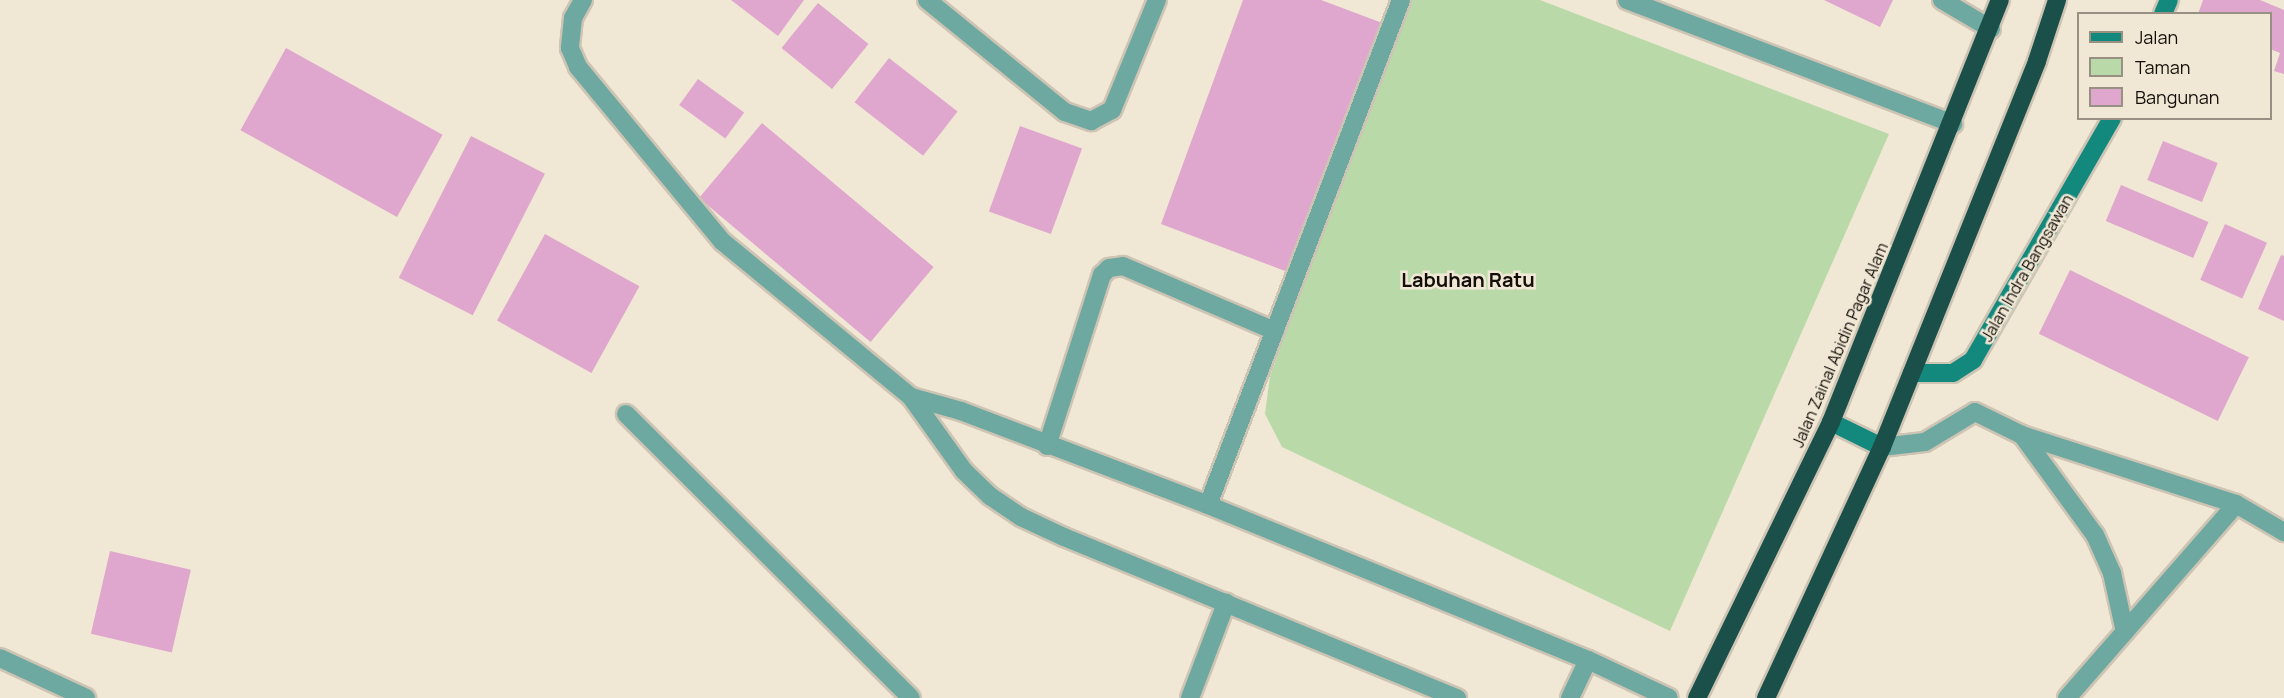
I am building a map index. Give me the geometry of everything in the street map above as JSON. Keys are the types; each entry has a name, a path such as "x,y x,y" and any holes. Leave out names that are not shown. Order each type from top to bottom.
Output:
{"highway":[{"name":"Jalan Zainal Abidin Pagar Alam","path":"1697,698 1831,422 1953,124 1991,29 2000,0"},
{"path":"1766,698 1882,447 2037,61 2057,0"}],"street":[{"path":"583,0 573,18 571,38 578,67 723,242 911,397 964,471 990,496 1021,517 1457,698"},
{"path":"927,0 1065,112 1091,121 1112,110 1157,0"},
{"path":"1208,505 1401,0"},
{"path":"1627,0 1953,124"},
{"path":"1942,0 1991,29"},
{"name":"Jalan Indra Bangsawan","path":"1912,373 1953,373 1973,360 2111,120"},
{"path":"1047,446 1102,276 1109,268 1123,266 1275,331"},
{"path":"911,397 961,411 1047,446 1208,505 1588,660 1669,698"},
{"path":"1831,422 1882,447 1925,442 1975,412 2022,435 2236,504 2284,532"},
{"path":"626,414 911,698"},
{"path":"2022,435 2095,535 2112,573 2125,632"},
{"path":"2067,698 2236,504"},
{"path":"1190,698 1226,603"},
{"path":"0,658 86,698"},
{"path":"1570,698 1588,660"}],"green space":[{"path":"1408,0 1540,0 1889,134 1670,631 1282,447 1265,414 1270,376"}],"building":[{"path":"731,0 804,0 778,36"},
{"path":"1243,0 1321,0 1385,24 1293,274 1161,224"},
{"path":"1824,0 1893,0 1880,27"},
{"path":"2203,0 2260,0 2284,10 2284,74 2274,71 2280,53 2272,50 2272,12 2199,12"},
{"path":"818,3 869,44 832,89 781,48"},
{"path":"286,48 443,135 397,217 240,130"},
{"path":"889,58 958,112 923,156 855,102"},
{"path":"698,79 744,113 725,138 679,105"},
{"path":"762,123 934,267 871,342 699,198"},
{"path":"1020,126 1082,149 1051,234 989,212"},
{"path":"471,136 545,174 473,315 399,278"},
{"path":"2163,141 2218,163 2202,202 2147,180"},
{"path":"2121,185 2208,222 2193,258 2106,221"},
{"path":"2225,224 2267,243 2242,298 2200,280"},
{"path":"545,234 639,286 591,373 497,321"},
{"path":"2281,255 2284,256 2284,321 2258,309"},
{"path":"2070,270 2249,357 2218,421 2039,334"},
{"path":"110,551 191,570 172,652 91,634"}],"district":[{"name":"Labuhan Ratu","path":"1468,279"}]}
